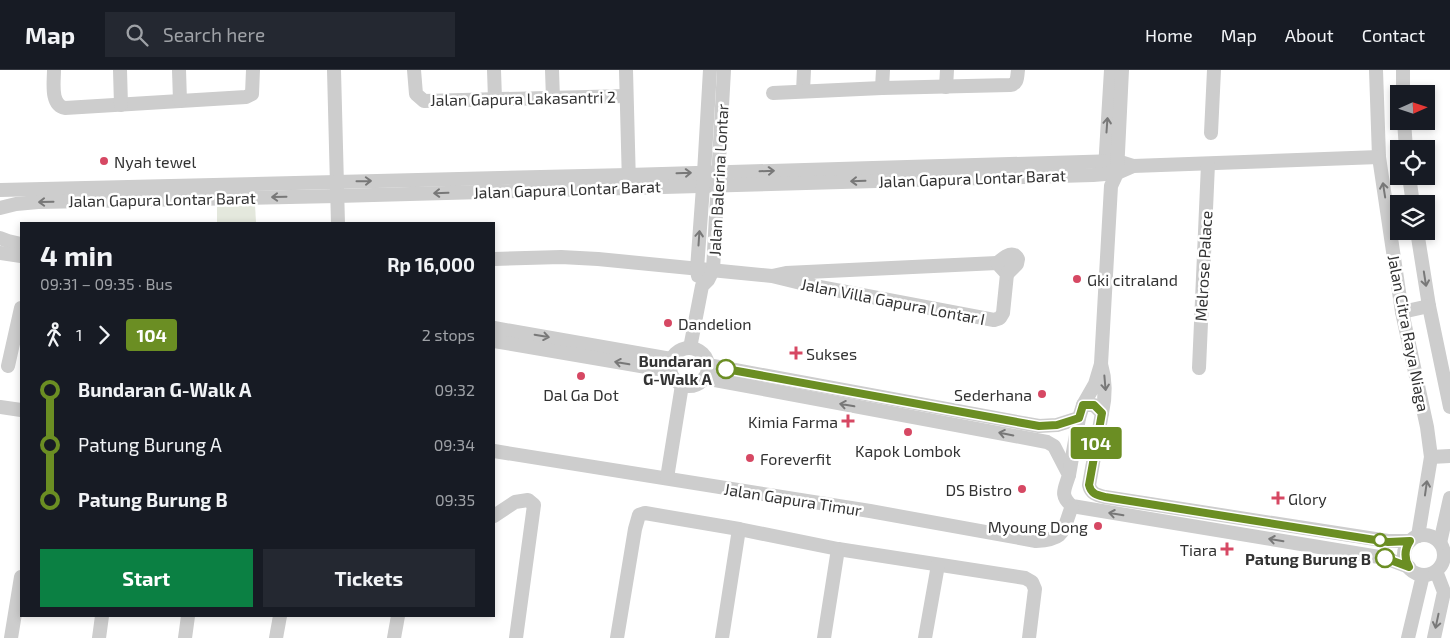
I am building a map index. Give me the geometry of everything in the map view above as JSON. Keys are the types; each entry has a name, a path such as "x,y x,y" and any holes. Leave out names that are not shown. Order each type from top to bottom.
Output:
{"street":[{"path":"54,70 56,102 61,107 246,97 252,94 253,70"},
{"path":"120,70 120,105"},
{"path":"180,70 180,101"},
{"path":"334,70 338,222"},
{"name":"Jalan Gapura Lakasantri 2","path":"414,70 416,94 424,100 626,96"},
{"path":"494,70 495,99"},
{"path":"552,70 553,98"},
{"path":"626,70 629,181"},
{"name":"Jalan Balerina Lontar","path":"702,286 708,280 713,270 710,70"},
{"name":"Jalan Balerina Lontar","path":"690,348 702,286 697,269 711,179 724,70"},
{"path":"803,91 804,70"},
{"path":"882,88 883,70"},
{"path":"946,87 947,70"},
{"path":"773,93 1014,84 1017,81 1018,70"},
{"path":"1111,70 1111,171 1101,364 1081,411 1069,475 1063,494 1065,500 1072,506 1385,558 1409,567 1416,573 1438,570"},
{"path":"1111,171 1122,70"},
{"path":"1211,134 1214,70"},
{"name":"Jalan Citra Raya Niaga","path":"1376,70 1379,158 1402,312 1427,427 1431,458 1414,539"},
{"path":"1403,70 1403,85"},
{"name":"Jalan Gapura Lontar Barat","path":"0,190 337,181 629,181 1111,171 1133,166 1379,158"},
{"name":"Melrose Palace","path":"1199,368 1208,164"},
{"name":"Jalan Gapura Lontar Barat","path":"0,208 38,202 337,196 629,181"},
{"path":"0,238 8,242 20,244"},
{"name":"Jalan Citra Raya Niaga","path":"1418,240 1429,306 1450,407"},
{"path":"0,253 20,256"},
{"name":"Jalan Villa Gapura Lontar I","path":"495,259 577,257 772,276 809,286 994,320 1000,318 1004,313 1007,274 1018,262 1017,257 1013,254 1008,255 997,263 786,273 772,276"},
{"path":"997,263 1007,274"},
{"path":"1402,312 1429,306"},
{"path":"10,367 20,313"},
{"path":"495,328 671,365"},
{"path":"495,341 671,365"},
{"path":"690,348 702,353 706,372 694,386 682,385 676,382 671,365 679,350 690,348"},
{"path":"1101,364 1105,380 1106,397 1089,485 1090,490 1095,494 1388,542 1430,536 1440,543"},
{"path":"706,372 1039,426 1057,425 1094,405 1102,413"},
{"path":"706,372 1047,442 1054,446 1069,475"},
{"path":"667,478 682,385"},
{"path":"0,407 20,410"},
{"name":"Jalan Gapura Timur","path":"495,451 870,511 1036,541 1052,540 1059,537 1063,532 1072,506"},
{"path":"1431,458 1450,456"},
{"path":"1408,638 1444,554 1440,543 1450,498"},
{"path":"495,515 519,501 528,500 534,505 516,638"},
{"path":"617,638 635,529 641,514 739,528 838,549 1026,578 1032,582 1036,589 1029,638"},
{"path":"722,638 739,528"},
{"path":"1409,567 1406,561 1406,547 1414,539"},
{"path":"824,638 838,549"},
{"path":"925,638 938,565"},
{"path":"1434,638 1444,592 1438,570"},
{"path":"11,638 20,583"},
{"path":"99,638 102,617"},
{"path":"184,638 188,617"},
{"path":"276,638 280,617"},
{"path":"394,638 398,617"}],"shaded area":[{"path":"255,205 256,222 217,222 217,207"}],"bus line":[{"name":"104","path":"726,369 1021,424 1047,427 1079,418 1083,405 1094,405 1102,413 1089,485 1090,490 1095,494 1388,542 1410,541 1406,547 1405,554 1409,567 1385,558"}],"place":[{"name":"Nyah tewel","path":"104,161"},
{"name":"Gki citraland","path":"1077,279"},
{"name":"Dandelion","path":"668,323"},
{"name":"Sukses","path":"796,353"},
{"name":"Bundaran G-Walk A","path":"726,369"},
{"name":"Dal Ga Dot","path":"581,376"},
{"name":"Sederhana","path":"1042,394"},
{"name":"Kimia Farma","path":"848,421"},
{"name":"Kapok Lombok","path":"908,432"},
{"name":"Foreverfit","path":"750,458"},
{"name":"DS Bistro","path":"1022,489"},
{"name":"Glory","path":"1278,498"},
{"name":"Myoung Dong","path":"1098,526"},
{"name":"Tiara","path":"1227,549"},
{"name":"Patung Burung B","path":"1385,558"}]}
